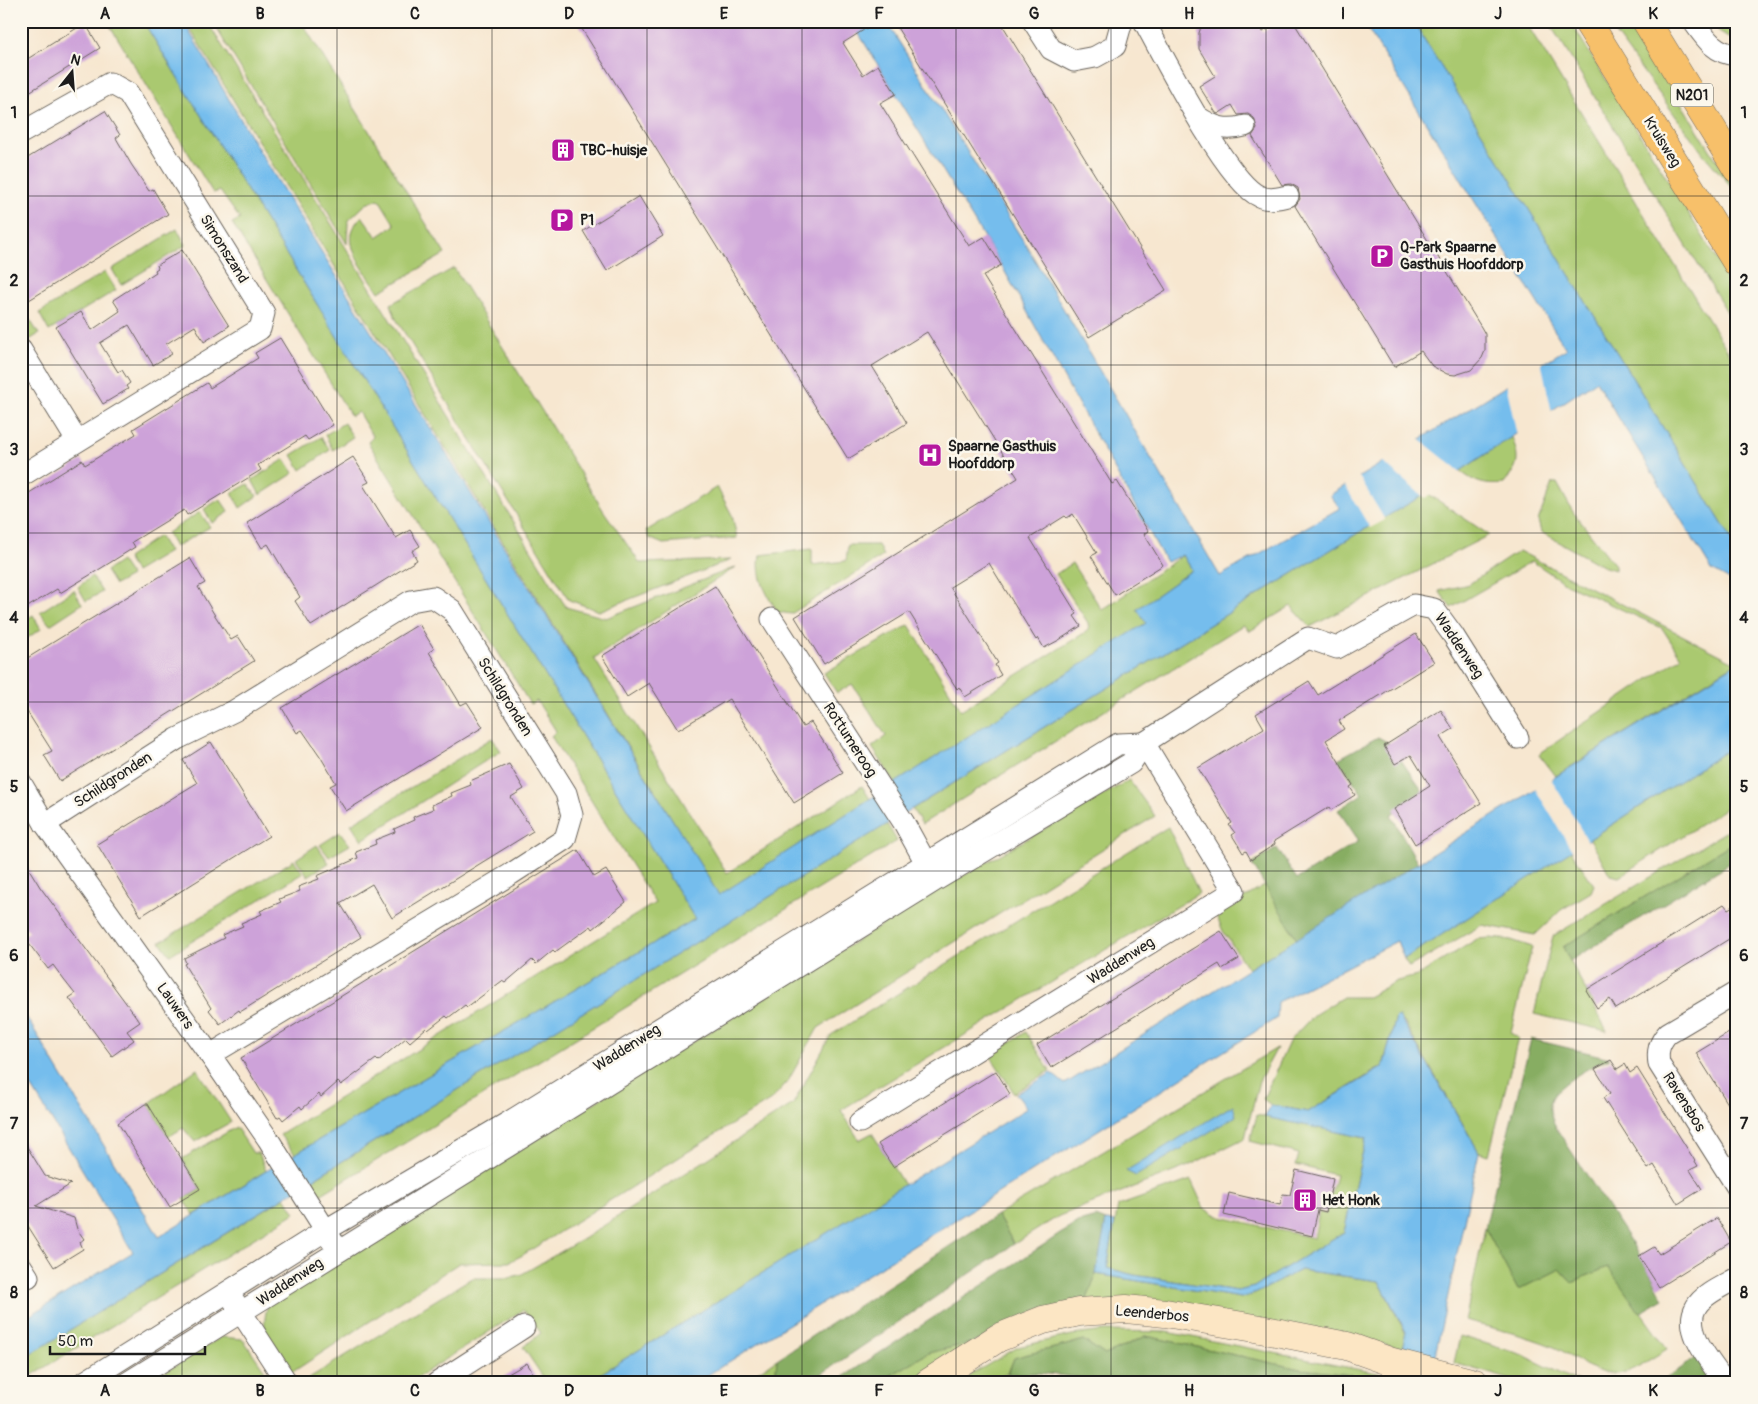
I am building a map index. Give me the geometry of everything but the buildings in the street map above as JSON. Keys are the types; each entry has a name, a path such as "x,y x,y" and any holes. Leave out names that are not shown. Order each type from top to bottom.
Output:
{"highway":[{"name":"Kruisweg","path":"1586,21 1737,262"},
{"name":"N201","path":"1646,21 1737,169"}],"main road":[{"name":"Leenderbos","path":"928,1383 998,1338 1042,1320 1079,1312 1126,1309 1165,1313 1255,1328 1347,1346 1389,1362"},
{"name":"Leenderbos","path":"951,1383 1002,1349 1036,1334 1076,1325 1112,1322 1155,1324 1343,1357 1389,1362 1468,1381"}],"street":[{"path":"1033,21 1051,48 1074,61 1095,57 1115,46 1122,21"},
{"path":"1144,21 1202,126 1243,186 1268,200 1288,196"},
{"path":"1694,21 1706,40 1725,54 1737,55"},
{"name":"Simonszand","path":"21,133 110,83 128,92 264,313 260,329 21,476"},
{"path":"1198,117 1210,125 1223,129 1245,126"},
{"path":"21,350 77,441"},
{"name":"Schildgronden","path":"45,824 177,739 240,707 411,601 432,597 452,610 566,793 572,816 564,838 503,878 210,1055"},
{"name":"Waddenweg","path":"83,1383 326,1230 525,1111 931,872 1131,763 1144,743 1308,638 1337,648 1414,605 1434,609 1453,635 1518,738"},
{"name":"Rottumeroog","path":"772,619 904,823 931,872"},
{"name":"Waddenweg","path":"860,1122 1234,891 1144,743"},
{"name":"Lauwers","path":"21,783 45,824 210,1055 271,1144 326,1230"},
{"name":"Waddenweg","path":"128,1383 242,1313 931,872"},
{"name":"Ravensbos","path":"1737,992 1668,1034 1661,1041 1658,1054 1659,1064 1737,1187"},
{"name":"Waddenweg","path":"326,1230 338,1250"},
{"path":"1724,1383 1700,1343 1694,1330 1692,1318 1696,1306 1705,1297 1737,1278"},
{"name":"Waddenweg","path":"228,1291 287,1383"},
{"path":"437,1383 524,1327"}],"green space":[{"path":"107,21 143,21 695,919 295,1154 280,1135 655,903 551,736 556,731 537,701 530,704 368,442 373,437 358,412 351,416 232,223 240,219 220,191 213,193"},
{"path":"185,21 207,21 566,607 606,618 736,567 594,658 727,873 862,786 870,799 719,896"},
{"path":"212,21 301,21 445,254 379,292 355,254 352,245 352,235 355,225 362,216 377,237 395,225 379,199 366,204 348,221 347,244"},
{"path":"1413,21 1525,21 1737,366 1737,548"},
{"path":"1548,21 1570,21 1737,292 1737,328"},
{"path":"1606,21 1630,21 1737,193 1704,155"},
{"path":"1712,21 1737,21 1737,40 1722,34"},
{"path":"177,229 186,245 121,285 112,269"},
{"path":"454,268 603,510 640,563 731,560 599,611 569,600 396,319 391,304"},
{"path":"105,272 116,290 49,331 39,313"},
{"path":"30,320 39,334 21,345 21,325"},
{"path":"344,423 353,437 333,450 325,435"},
{"path":"321,437 330,450 301,470 292,455"},
{"path":"1512,437 1517,462 1513,472 1504,484 1480,483 1460,471"},
{"path":"285,459 294,473 260,495 252,480"},
{"path":"1552,483 1557,483 1573,512 1615,565 1615,570 1602,566 1541,532 1538,521"},
{"path":"248,484 257,496 240,508 232,493"},
{"path":"717,487 732,515 737,538 663,544 649,538 646,531"},
{"path":"1427,493 1489,535 1310,627 1291,606 1250,631 1243,625 922,824 912,809 1358,533"},
{"path":"220,499 229,512 212,523 204,509"},
{"path":"200,512 210,527 175,547 167,533"},
{"path":"159,536 169,552 135,572 127,558"},
{"path":"848,545 878,545 883,556 791,614 778,612 763,585 759,571 760,555 812,549 812,565 846,561"},
{"path":"1519,551 1736,663 1556,776 1539,754 1681,657 1662,628 1566,584 1532,561 1451,608 1439,591 1469,584"},
{"path":"1183,555 1192,570 1137,609 1147,623 895,783 872,747 886,736 852,684 837,693 824,673 909,625 961,710 1089,630 1088,623 1056,574 1072,563 1102,610"},
{"path":"121,561 131,576 115,585 106,571"},
{"path":"92,576 102,592 86,601 78,587"},
{"path":"74,590 82,604 50,625 40,612"},
{"path":"33,615 41,629 21,642 21,623"},
{"path":"1378,737 1389,743 1424,793 1391,815 1418,863 1297,939 1252,864 1277,848 1297,879 1359,841 1338,810 1362,794 1338,759"},
{"path":"492,738 501,751 362,840 351,824"},
{"path":"1737,744 1737,801 1619,877 1610,875 1590,839"},
{"path":"1129,780 1155,816 818,1028 788,1081 771,1100 521,1256 509,1262 459,1263 291,1373 272,1349 268,1342 265,1326 268,1304 944,887"},
{"path":"887,824 897,841 317,1197 309,1182"},
{"path":"1737,825 1737,840 1563,947 1607,1031 1534,1014 1553,936"},
{"path":"1168,827 1199,893 841,1110 859,1140 872,1133 904,1185 586,1383 547,1383 523,1347 541,1333 523,1310 409,1383 301,1383 465,1282 473,1278 508,1278 522,1274 583,1239 793,1104 831,1035"},
{"path":"340,832 350,845 329,857 320,845"},
{"path":"1737,840 1737,859 1570,961 1563,947"},
{"path":"317,845 329,863 308,876 296,859"},
{"path":"1571,851 1594,885 1591,892 1561,910 1535,935 1482,925 1409,967 1404,959"},
{"path":"294,860 303,873 170,955 160,942"},
{"path":"1266,885 1297,939 1248,969 1223,931 1216,915"},
{"path":"1477,939 1511,940 1532,947 1511,1033 1518,1038 1489,1155 1479,1152 1404,1022 1396,1017 1383,1066 1308,1112 1271,1105 1263,1099 1290,1040 1314,1015 1343,997 1368,997 1397,981 1417,976"},
{"path":"1026,1032 1050,1071 1014,1093 990,1055"},
{"path":"1531,1039 1610,1058 1584,1071 1565,1084 1552,1098 1550,1112 1558,1131 1644,1262 1664,1299 1640,1313 1608,1267 1572,1282 1560,1269 1518,1290 1485,1228"},
{"path":"1277,1048 1259,1081 1245,1138 1186,1167 1059,1216 1014,1244 997,1215"},
{"path":"197,1069 231,1122 195,1142 183,1128 168,1137 148,1104"},
{"path":"1257,1115 1366,1138 1344,1232 1254,1287 1238,1291 1134,1275 1107,1268 1118,1206 1191,1180 1204,1208 1221,1217 1314,1238 1319,1212 1326,1214 1336,1175 1296,1165 1299,1154 1250,1141"},
{"path":"236,1127 253,1153 259,1153 266,1171 194,1215 184,1199 200,1189 182,1159"},
{"path":"285,1197 295,1213 21,1382 21,1360"},
{"path":"997,1215 1014,1244 808,1383 775,1383 777,1359"},
{"path":"1096,1217 1106,1221 1096,1274 1086,1302 975,1342 928,1353 878,1383 834,1383 1060,1234 1082,1221"},
{"path":"1485,1228 1518,1290 1560,1269 1572,1282 1608,1267 1667,1349 1628,1371 1616,1374 1607,1373 1591,1368 1554,1347 1465,1321"},
{"path":"1300,1270 1379,1281 1406,1334 1402,1348 1306,1329 1086,1302 1096,1274 1241,1298 1257,1293"},
{"path":"1105,1331 1166,1332 1387,1375 1394,1379 1393,1383 1366,1383 1351,1375 1300,1369 1146,1336 1105,1355 1083,1340 1014,1358 1008,1373 987,1383 957,1383 1018,1347 1072,1335"},
{"path":"1146,1336 1300,1369 1351,1375 1366,1383 1130,1383 1038,1373 1008,1374 1014,1358 1083,1340 1105,1355"},
{"path":"1460,1336 1521,1354 1580,1383 1522,1383 1454,1363"},
{"path":"221,1337 243,1339 271,1380 267,1383 147,1383"},
{"path":"975,1342 911,1383 878,1383 928,1353"},
{"path":"1699,1356 1713,1383 1659,1383"},
{"path":"777,1359 775,1383 741,1383"}],"water":[{"path":"143,21 183,21 260,152 719,895 1146,623 1137,609 1192,570 1183,555 1166,562 1004,270 851,21 886,21 1029,250 1220,576 1340,508 1330,495 1566,349 1363,21 1413,21 1737,548 1737,584 1712,570 1596,381 1427,493 1358,533 21,1360 21,1321 133,1252 21,1070 21,1008 159,1237 266,1171 695,919"},
{"path":"1737,663 1737,744 1404,959 1397,941 1278,1002 1277,1018 695,1383 586,1383 1027,1108 1016,1094 1051,1073 1065,1084"},
{"path":"1399,1016 1479,1152 1429,1383 1393,1383 1406,1332 1379,1281 1300,1270 1257,1293 1241,1298 1096,1274 1106,1221 1115,1222 1107,1268 1134,1275 1238,1291 1254,1287 1344,1232 1366,1138 1265,1117 1271,1105 1308,1112 1383,1067 1396,1017"},
{"path":"1233,1105 1236,1116 1136,1176 1126,1171"}],"pier":[{"path":"1541,361 1552,413 1517,436 1506,383"},
{"path":"1418,438 1462,473 1425,498 1381,461"},
{"path":"1358,475 1385,520 1370,528 1344,484"},
{"path":"1550,777 1589,843 1573,852 1534,787"}],"place":[{"name":"TBC-huisje","path":"563,150"},
{"name":"P1","path":"562,220"},
{"name":"Q-Park Spaarne Gasthuis Hoofddorp","path":"1382,256"},
{"name":"Spaarne Gasthuis Hoofddorp","path":"930,455"},
{"name":"Het Honk","path":"1305,1200"}]}
